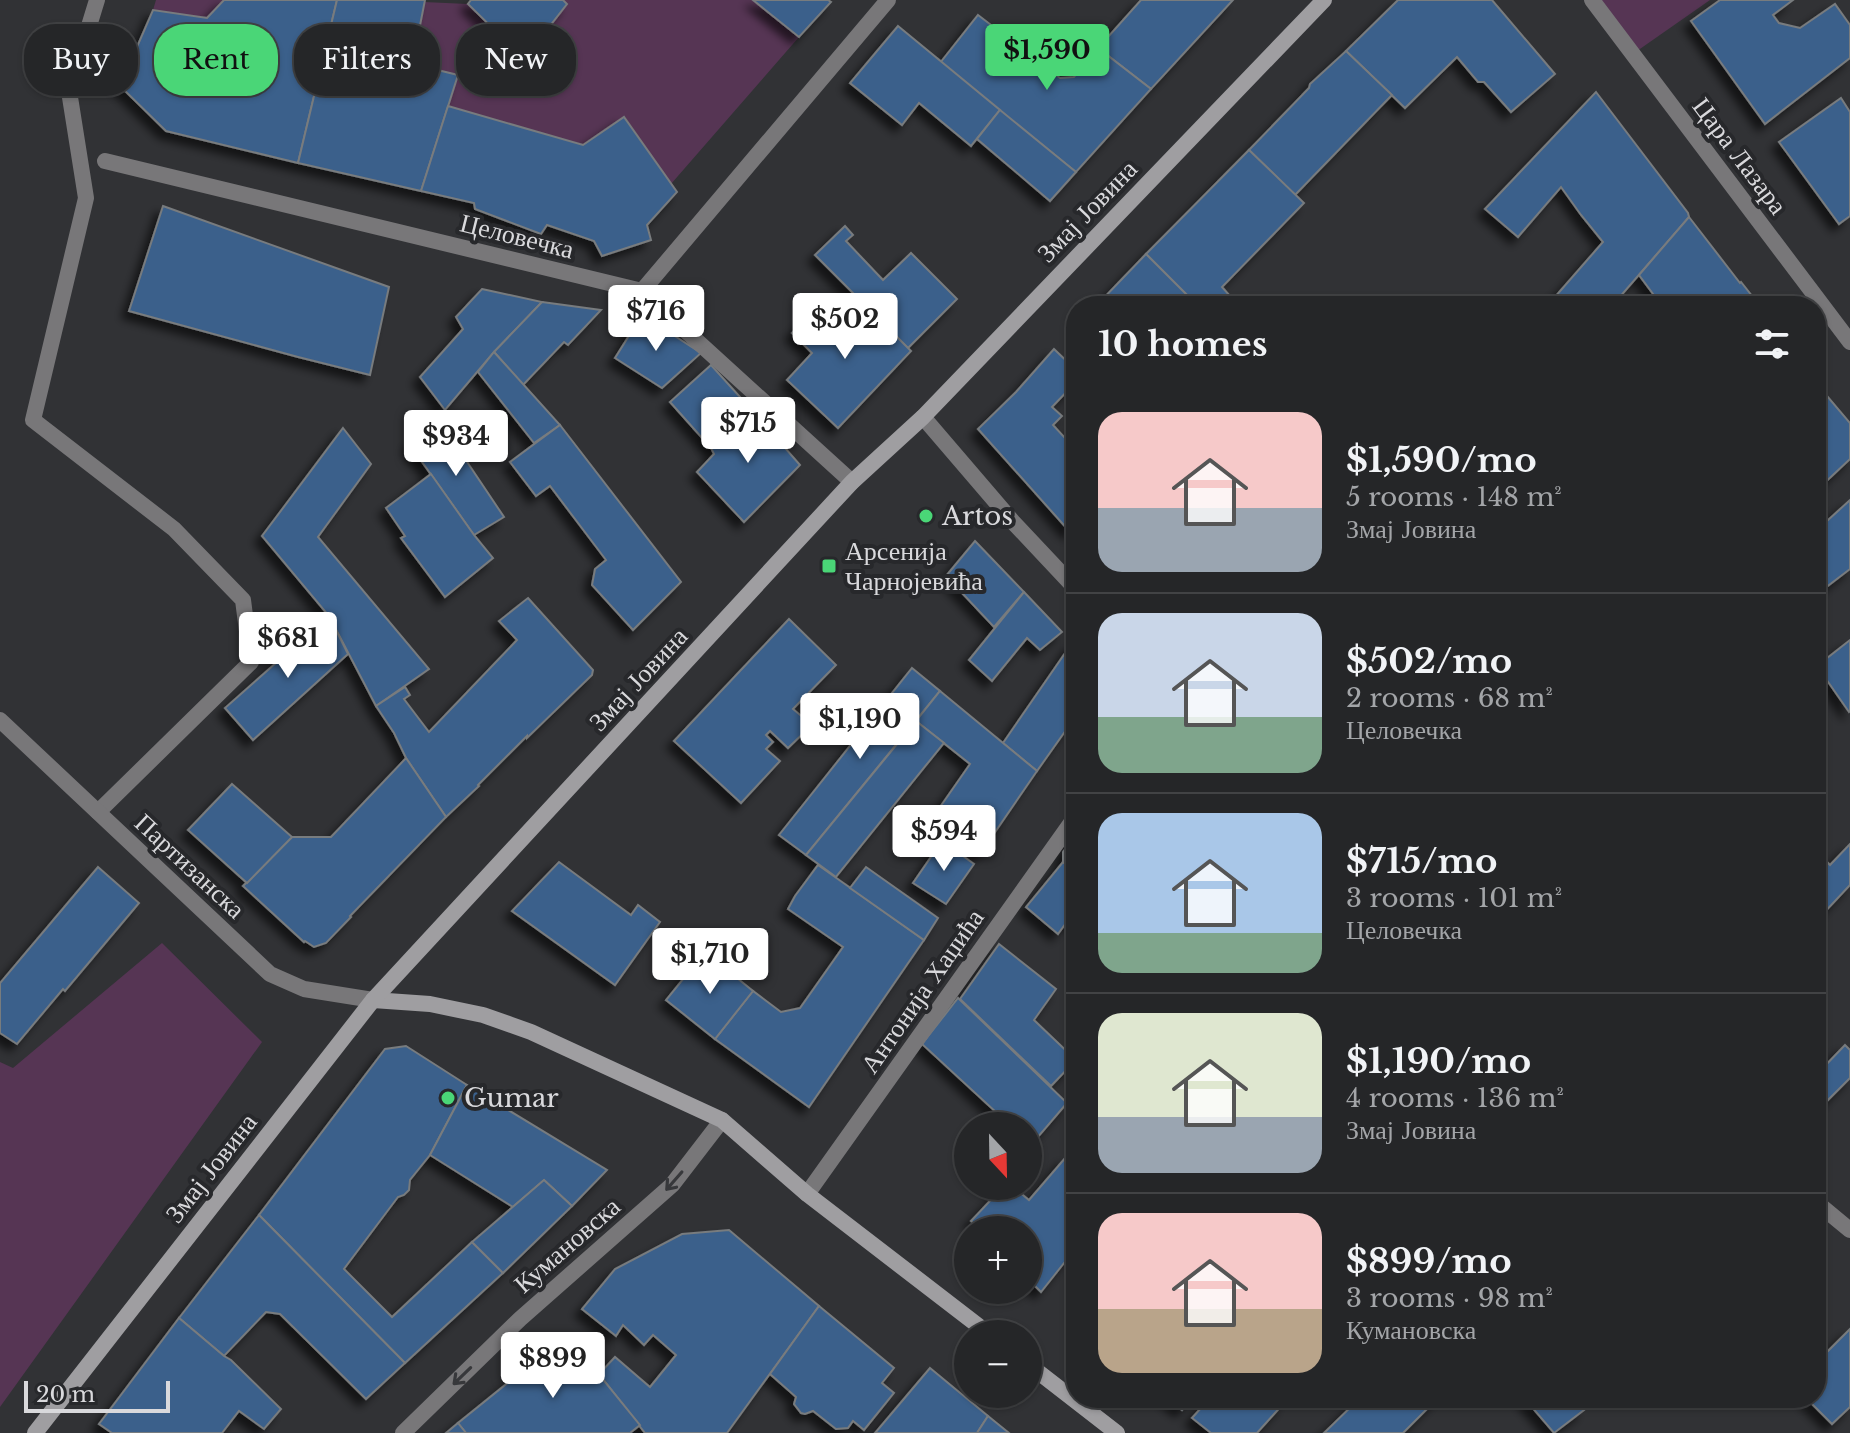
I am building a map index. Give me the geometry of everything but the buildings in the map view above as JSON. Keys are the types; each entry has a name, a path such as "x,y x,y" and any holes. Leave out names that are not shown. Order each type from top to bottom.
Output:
{"street":[{"path":"97,0 69,91 86,198 33,420 174,529 243,600 251,662 98,812"},
{"path":"642,291 888,0"},
{"name":"Змај Јовина","path":"35,1433 373,1000 852,482 923,417 1324,0"},
{"name":"Цара Лазара","path":"1592,0 1815,296"},
{"name":"Целовечка","path":"105,161 642,291 852,482"},
{"name":"Цара Лазара","path":"1826,310 1850,342"},
{"path":"923,417 1066,578"},
{"name":"Партизанска","path":"0,720 270,974 304,989 373,1000"},
{"name":"Антонија Хаџића","path":"807,1194 1066,830"},
{"path":"373,1000 430,1004 483,1015 531,1032 722,1120 807,1194 971,1320"},
{"name":"Кумановска","path":"403,1433 520,1319 672,1185 722,1120"},
{"path":"1826,1210 1850,1230"},
{"path":"1042,1375 1066,1393"},
{"path":"1085,1408 1117,1433"}],"shaded area":[{"path":"156,0 224,0 207,18 153,10"},
{"path":"563,0 753,0 799,37 671,184 625,117 583,145 448,106 456,78 456,96 576,96 576,24 551,24 567,4"},
{"path":"1601,0 1710,0 1637,51"},
{"path":"424,2 468,4 488,24 456,24 456,75 440,71 440,24 420,24"},
{"path":"162,943 262,1042 0,1407 0,1062 13,1068"}],"place":[{"name":"Artos","path":"926,516"},
{"name":"Арсенија Чарнојевића","path":"829,566"},
{"name":"Gumar","path":"448,1098"}]}
